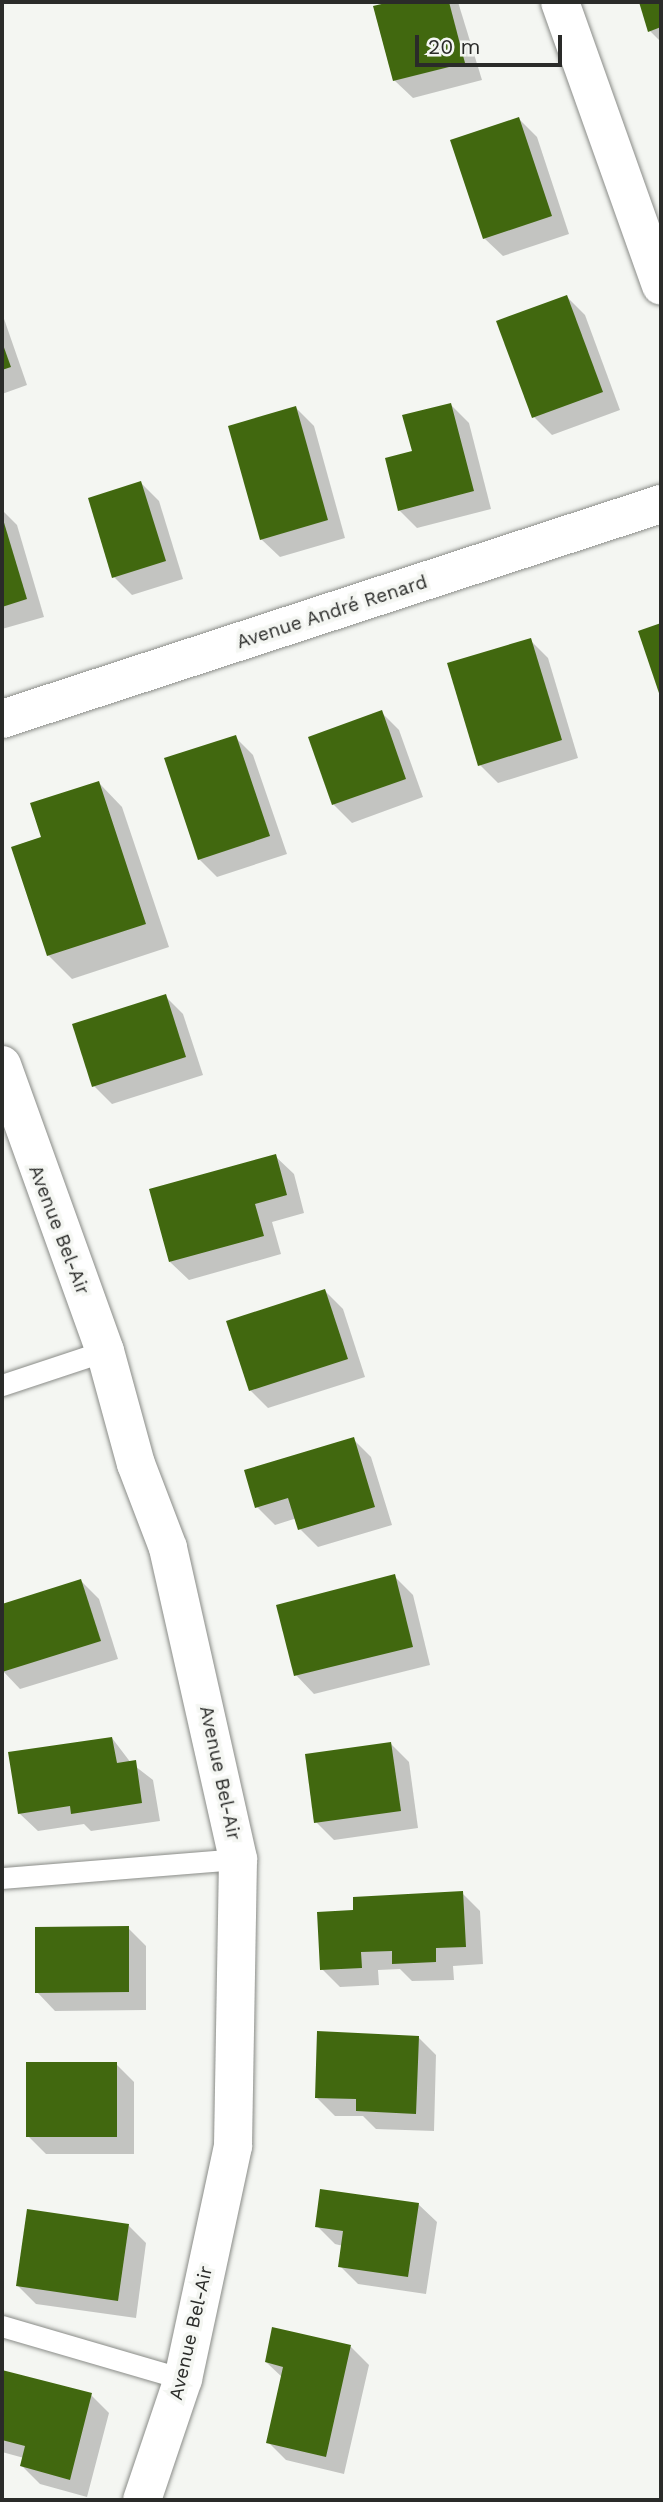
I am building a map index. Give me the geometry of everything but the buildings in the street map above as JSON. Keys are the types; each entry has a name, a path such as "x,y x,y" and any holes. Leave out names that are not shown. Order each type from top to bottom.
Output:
{"street":[{"path":"560,2 661,286"},
{"name":"Avenue André Renard","path":"2,719 661,503"},
{"name":"Avenue Bel-Air","path":"2,1065 105,1351 136,1464 168,1548 238,1859 233,2146 183,2379 142,2500"}],"lane":[{"path":"2,1385 105,1351"},
{"path":"2,1878 238,1859"},
{"path":"2,2326 183,2379"}]}
